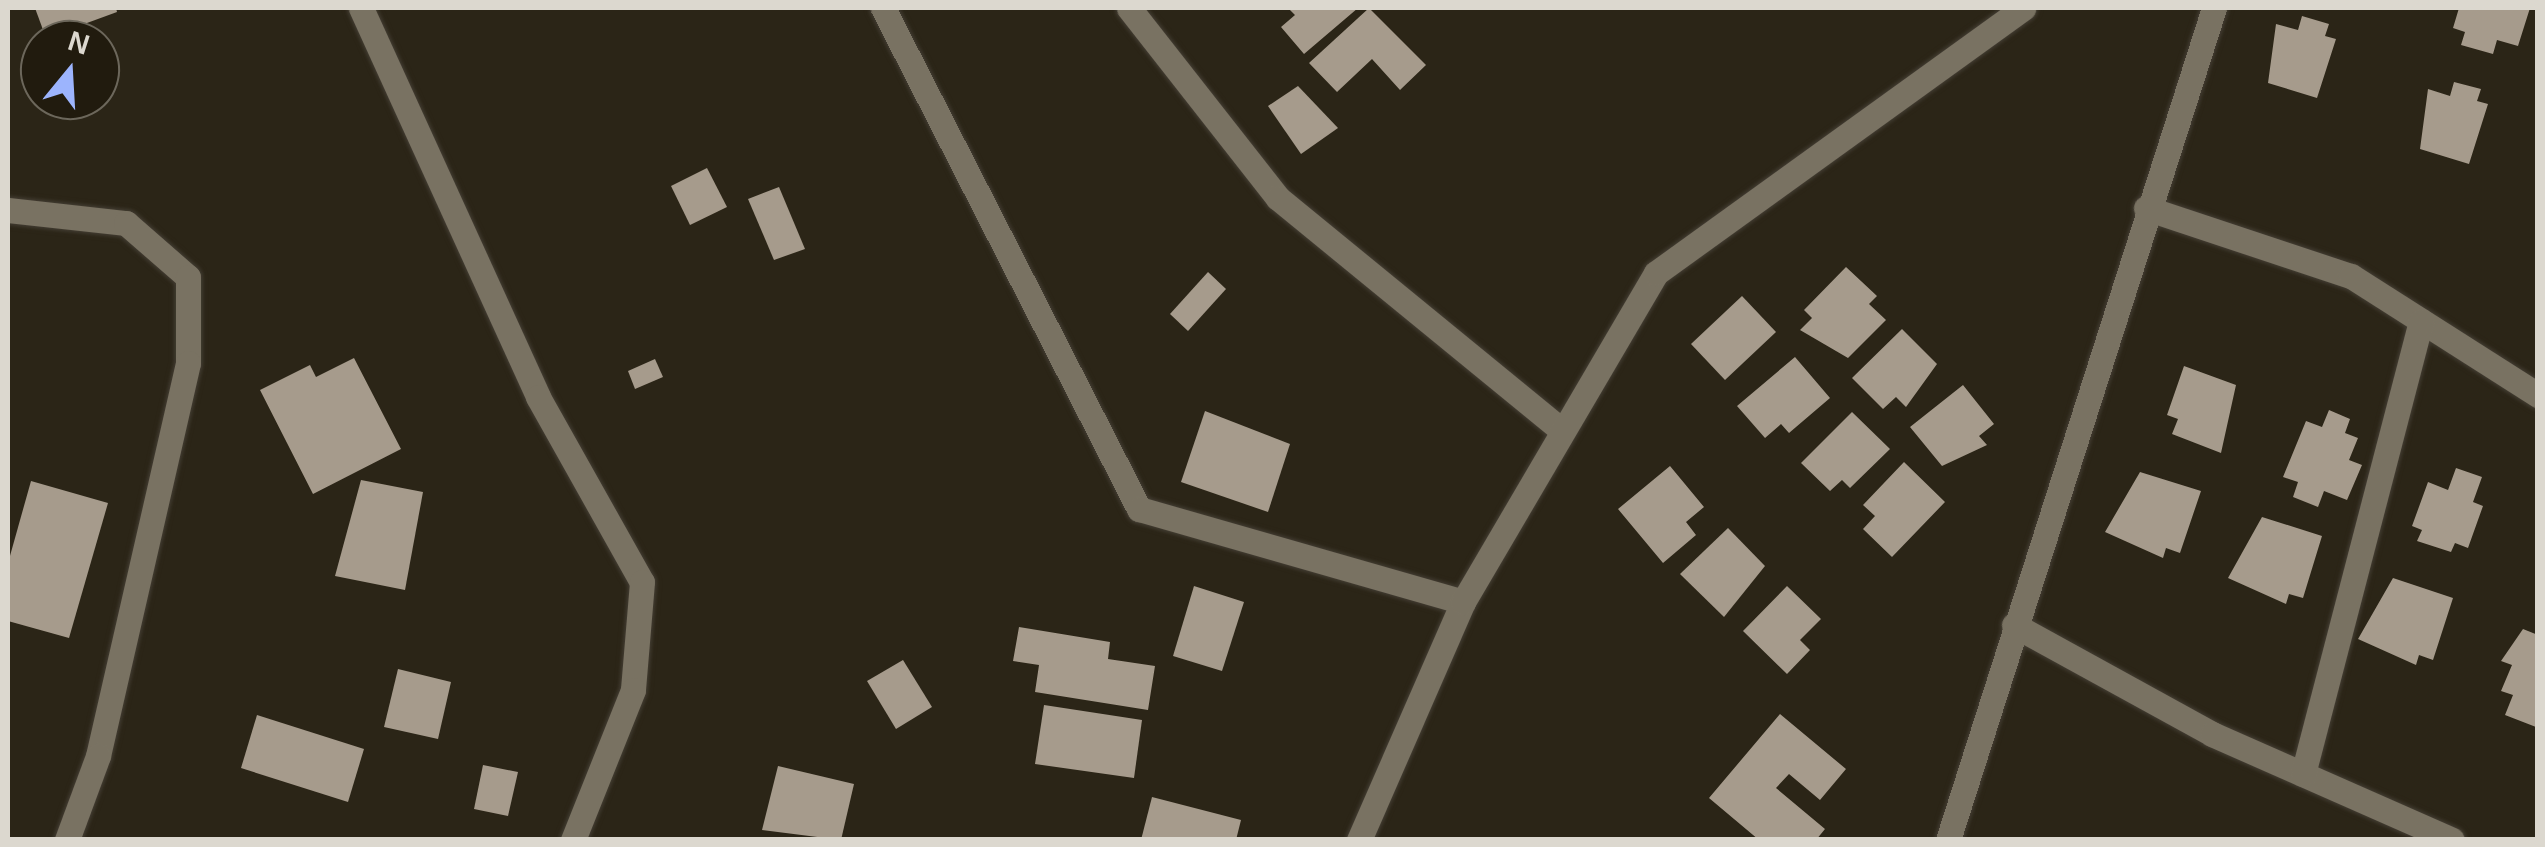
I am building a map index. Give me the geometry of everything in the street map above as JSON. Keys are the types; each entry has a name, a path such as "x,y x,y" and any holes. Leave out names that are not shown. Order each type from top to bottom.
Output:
{"street":[{"path":"361,8 538,397 642,582 633,690 574,840"},
{"path":"883,8 1139,509 1463,602"},
{"path":"1129,8 1278,198 1559,428"},
{"path":"1360,840 1463,602 1559,428 1656,273 2023,8"},
{"path":"1948,840 2146,208 2214,8"},
{"path":"2146,208 2351,276 2538,395"},
{"path":"8,210 126,223 188,277 188,363 98,756 67,840"},
{"path":"2303,774 2421,321"},
{"path":"2014,625 2303,774 2452,840"}],"building":[{"path":"35,8 116,8 117,12 95,20 39,20"},
{"path":"1288,8 1358,8 1304,54 1281,27 1295,15"},
{"path":"1369,8 1426,65 1400,90 1372,59 1337,92 1309,63"},
{"path":"2459,8 2530,8 2518,46 2497,40 2493,54 2461,45 2465,32 2453,28"},
{"path":"2302,16 2329,24 2325,36 2336,39 2317,98 2268,83 2276,24 2298,30"},
{"path":"2454,82 2481,89 2477,101 2488,104 2469,164 2420,149 2428,89 2450,96"},
{"path":"1298,86 1338,128 1301,154 1268,106"},
{"path":"707,168 727,207 690,225 671,186"},
{"path":"779,187 805,249 774,260 748,199"},
{"path":"1846,267 1877,296 1869,304 1886,320 1848,358 1800,330 1812,318 1804,310"},
{"path":"1208,272 1226,289 1188,331 1170,314"},
{"path":"1742,296 1776,332 1725,380 1691,344"},
{"path":"1902,329 1937,364 1906,407 1896,397 1883,409 1852,378"},
{"path":"1795,357 1830,398 1789,433 1781,424 1765,438 1737,406"},
{"path":"354,358 401,449 313,494 260,390 310,365 316,377"},
{"path":"655,359 663,377 635,389 628,371"},
{"path":"2184,366 2236,385 2221,453 2172,434 2178,419 2167,415"},
{"path":"1963,385 1994,424 1979,436 1987,445 1942,466 1910,427"},
{"path":"2329,410 2350,419 2345,433 2358,438 2349,460 2362,465 2347,500 2324,491 2318,507 2293,497 2298,482 2283,477 2306,421 2322,427"},
{"path":"1205,411 1290,444 1268,512 1181,482"},
{"path":"1852,412 1890,449 1850,488 1842,480 1830,491 1801,463"},
{"path":"1904,462 1945,502 1892,557 1863,529 1875,516 1863,505"},
{"path":"1670,466 1704,507 1686,522 1696,535 1663,563 1618,509"},
{"path":"2456,468 2482,477 2473,502 2483,506 2468,548 2455,543 2451,552 2417,541 2422,530 2412,526 2428,482 2448,490"},
{"path":"2140,472 2201,491 2180,553 2166,548 2163,558 2105,532"},
{"path":"361,480 423,492 405,590 335,576"},
{"path":"31,481 108,503 69,638 8,621 8,563"},
{"path":"2262,517 2322,536 2303,598 2289,594 2286,604 2228,578"},
{"path":"1728,528 1765,566 1724,617 1680,574"},
{"path":"2393,578 2453,598 2433,660 2419,655 2416,665 2358,639"},
{"path":"1194,586 1244,602 1222,671 1173,656"},
{"path":"1787,586 1821,619 1800,640 1810,650 1787,674 1743,631"},
{"path":"1019,627 1110,642 1108,659 1155,666 1148,710 1035,692 1039,665 1013,661"},
{"path":"2523,629 2538,635 2536,727 2505,715 2513,695 2501,691 2512,665 2501,661"},
{"path":"903,660 932,707 896,729 867,681"},
{"path":"398,669 451,682 438,739 384,727"},
{"path":"1044,705 1142,720 1134,778 1035,764"},
{"path":"1780,714 1846,769 1820,800 1789,774 1776,788 1825,829 1816,840 1759,840 1709,798"},
{"path":"257,715 364,749 348,802 241,768"},
{"path":"483,765 518,772 508,816 474,809"},
{"path":"778,766 854,784 841,840 762,830"},
{"path":"1152,797 1241,820 1236,840 1141,840"}]}
